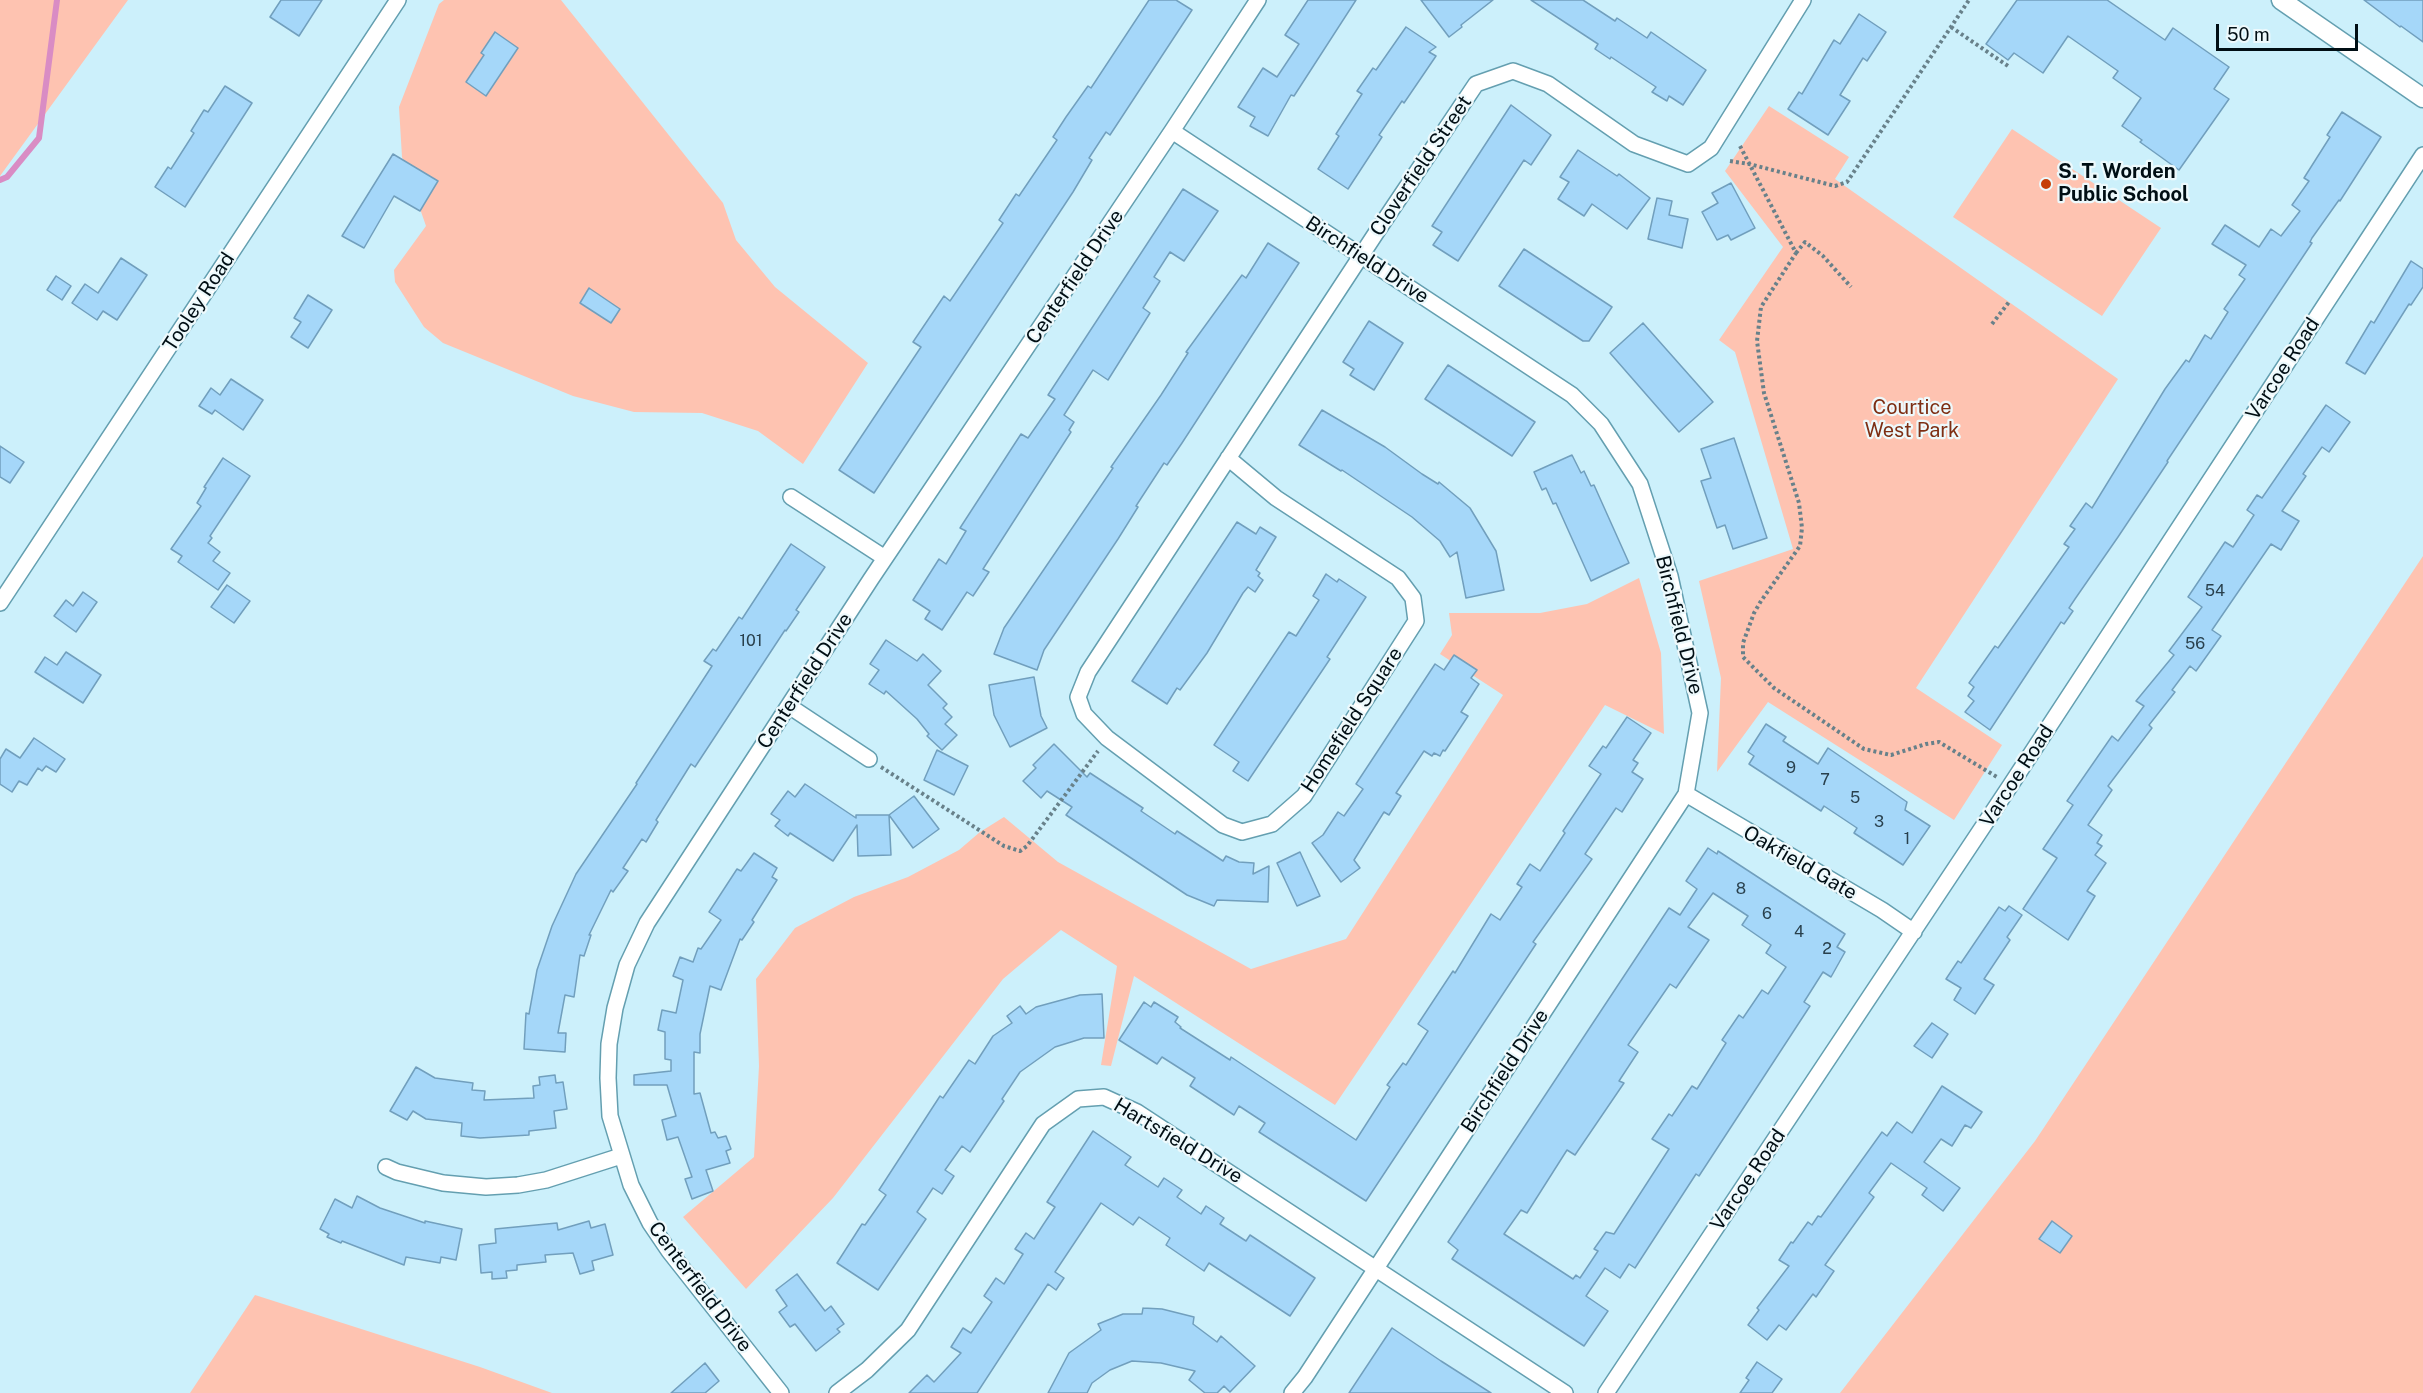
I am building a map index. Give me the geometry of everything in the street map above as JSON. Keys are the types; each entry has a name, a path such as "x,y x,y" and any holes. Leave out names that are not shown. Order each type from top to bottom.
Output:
{"street":[{"name":"Tooley Road","path":"0,603 398,0"},
{"name":"Centerfield Drive","path":"781,1393 669,1251 646,1214 621,1156 610,1116 609,1044 627,965 647,923 885,558 1173,131 1258,0"},
{"name":"Cloverfield Street","path":"1361,256 1476,84 1513,71 1548,84 1634,144 1688,164 1712,148 1803,0"},
{"path":"2281,0 2423,98"},
{"name":"Birchfield Drive","path":"1173,131 1572,395 1601,424 1640,484 1670,576 1700,713 1686,794 1305,1377 1292,1393"},
{"name":"Varcoe Road","path":"1606,1393 1914,932 2423,155"},
{"name":"Homefield Square","path":"1228,458 1276,498 1398,578 1413,598 1416,621 1304,796 1272,824 1242,832 1223,825 1107,738 1084,714 1078,697 1088,672 1228,458 1361,256"},
{"path":"791,497 885,558"},
{"path":"789,706 869,759"},
{"name":"Oakfield Gate","path":"1686,794 1882,910 1914,932"},
{"name":"Hartsfield Drive","path":"837,1393 867,1370 908,1330 1043,1124 1078,1099 1104,1097 1137,1112 1377,1267 1565,1393"},
{"path":"386,1167 396,1172 443,1183 518,1185 546,1180 621,1156"}],"path":[{"path":"1730,161 1835,186 1847,182 1969,0"},
{"path":"1951,27 2008,66"},
{"path":"1740,146 1796,253"},
{"path":"1851,287 1823,256 1805,242 1761,307 1757,341 1764,393 1799,503 1802,528 1800,546 1754,613 1743,643 1743,657 1774,688 1864,749 1891,755 1939,742 2010,786"},
{"path":"1992,324 2009,302"},
{"path":"869,759 1004,846 1020,851 1027,846 1107,738"}],"green space":[{"path":"0,0 128,0 0,176"},
{"path":"444,0 561,0 723,203 736,240 775,287 868,363 803,464 758,431 702,413 634,412 573,396 443,343 424,327 395,282 394,270 426,226 402,157 399,107 439,4"},
{"name":"Courtice West Park","path":"1769,106 1849,157 1835,179 2118,379 1916,688 2002,745 1954,820 1768,702 1717,772 1721,678 1699,581 1793,549 1735,352 1719,340 1783,247 1725,171"},
{"path":"2012,129 2161,228 2102,316 1953,217"},
{"path":"2423,556 2423,1393 1840,1393 2035,1141"},
{"path":"1639,578 1661,653 1664,734 1605,705 1335,1105 1134,976 1111,1066 1101,1065 1117,966 1061,930 1003,979 833,1198 746,1289 683,1217 754,1157 759,1066 756,979 795,928 854,897 908,877 959,850 980,832 1004,817 1058,862 1251,969 1346,939 1503,695 1440,654 1452,635 1449,613 1540,613 1587,604"},
{"path":"255,1295 480,1367 552,1393 190,1393"}],"building":[{"path":"281,0 322,0 299,36 270,17"},
{"path":"1149,0 1176,0 1192,10 1110,135 1106,132 1089,158 1092,160 1073,192 874,493 839,470 921,347 913,342 944,296 950,301 1003,223 999,220 1016,194 1019,196 1057,140 1053,137 1066,117 1088,86 1091,88"},
{"path":"1308,0 1356,0 1294,96 1291,95 1268,136 1250,126 1255,117 1238,107 1263,68 1277,77 1299,44 1285,35"},
{"path":"1421,0 1493,0 1449,37"},
{"path":"1531,0 1583,0 1615,21 1617,18 1647,38 1651,32 1706,70 1683,105 1669,96 1667,101 1652,92 1656,87 1595,49 1598,44"},
{"path":"2017,0 2107,0 2165,40 2173,28 2229,67 2214,89 2229,99 2179,170 2122,126 2141,98 2113,78 2118,71 2068,36 2043,73 2014,53 2008,60 1986,44"},
{"path":"2364,0 2423,0 2423,42 2400,27"},
{"path":"1859,14 1886,32 1867,61 1863,58 1840,95 1850,101 1828,135 1788,109 1799,92 1802,94 1834,40 1840,44"},
{"path":"1406,27 1436,47 1429,52 1436,56 1379,135 1382,137 1348,189 1318,169 1339,136 1336,134 1362,94 1357,91 1373,68 1376,70"},
{"path":"495,32 518,48 486,96 466,82 484,55 481,53"},
{"path":"225,86 252,103 185,207 155,187 168,167 171,169 194,133 191,131 204,110 208,112"},
{"path":"1511,105 1551,135 1531,165 1524,160 1458,261 1433,245 1442,232 1432,226"},
{"path":"2342,112 2381,137 2340,201 2312,238 2310,242 2312,243 2168,462 2069,608 2073,611 2064,624 2061,622 1990,730 1965,712 1974,701 1968,696 1974,687 1969,683 1995,646 1998,648 2069,547 2064,544 2075,529 2070,526 2086,503 2092,508 2165,389 2186,360 2189,362 2205,335 2211,339 2228,312 2224,309 2245,279 2239,275 2246,265 2212,244 2225,225 2259,247 2271,229 2281,236 2300,211 2292,205 2309,181 2304,178 2330,137 2327,135"},
{"path":"1578,150 1617,176 1619,174 1650,198 1627,229 1592,204 1584,216 1558,199 1569,182 1560,177"},
{"path":"393,154 438,181 420,211 394,196 364,248 342,236"},
{"path":"1731,183 1755,228 1731,240 1728,235 1717,240 1702,212 1718,203 1712,193"},
{"path":"1183,189 1218,211 1184,261 1170,252 1154,277 1160,281 1143,308 1150,313 1108,380 1093,370 1064,415 1074,422 1069,430 1071,432 983,569 989,572 973,596 967,592 942,630 925,619 930,611 913,600 939,559 946,564 966,531 960,528 1021,434 1028,438 1055,399 1048,395"},
{"path":"1657,198 1672,201 1669,215 1688,219 1682,248 1648,239"},
{"path":"1268,243 1299,263 1182,443 1167,465 1164,463 1136,506 1138,507 1118,539 1044,650 1037,670 994,654 1004,628 1113,468 1111,467 1188,353 1186,352 1242,275 1246,278"},
{"path":"1524,249 1612,307 1589,341 1583,341 1499,286"},
{"path":"121,258 147,275 117,320 103,311 97,320 72,303 85,284 98,293"},
{"path":"2411,261 2423,269 2423,287 2411,305 2409,304 2365,374 2346,363 2371,321 2374,323"},
{"path":"56,276 71,286 62,300 47,290"},
{"path":"589,288 620,309 611,323 580,303"},
{"path":"308,295 332,310 308,348 291,337 301,322 294,318"},
{"path":"1369,321 1403,343 1374,390 1350,375 1354,369 1343,362"},
{"path":"1643,323 1713,402 1679,432 1610,353"},
{"path":"1448,365 1535,422 1512,456 1425,399"},
{"path":"231,379 263,400 243,430 215,410 212,414 199,406 211,388 220,395"},
{"path":"2326,405 2350,422 2329,452 2322,447 2303,474 2306,476 2282,511 2299,521 2281,550 2271,544 2212,630 2221,636 2196,671 2190,666 2172,690 2175,692 2149,725 2152,728 2108,786 2112,790 2088,825 2102,835 2097,843 2102,846 2095,855 2106,863 2087,891 2095,896 2068,940 2023,909 2057,858 2043,849 2073,805 2067,801 2112,736 2118,741 2144,706 2136,701 2174,655 2169,651 2202,607 2188,597 2225,542 2233,547 2254,515 2247,510 2257,495 2262,498"},
{"path":"1322,410 1385,447 1438,484 1439,482 1470,508 1496,551 1504,590 1466,598 1457,552 1450,557 1440,541 1412,517 1342,470 1299,445"},
{"path":"1734,438 1767,538 1733,549 1725,525 1717,528 1701,481 1711,478 1701,449"},
{"path":"0,446 24,462 10,483 0,477"},
{"path":"1572,455 1581,473 1584,471 1591,486 1594,485 1629,563 1591,581 1556,503 1553,504 1546,488 1542,490 1534,472"},
{"path":"223,458 250,476 210,536 212,538 208,543 220,552 213,561 230,573 218,590 178,562 182,556 171,549 201,506 197,503 206,488 204,487"},
{"path":"1237,522 1256,534 1260,527 1276,537 1256,570 1260,573 1258,576 1263,580 1255,592 1248,587 1243,593 1207,653 1180,690 1177,688 1167,704 1132,681"},
{"path":"791,544 825,567 796,610 799,612 695,767 691,764 656,820 658,822 646,842 642,839 623,868 628,871 613,892 611,890 589,935 591,935 584,956 580,955 574,997 565,995 558,1033 566,1033 565,1052 524,1049 526,1013 529,1014 537,970 552,926 576,874 637,784 712,666 704,661 713,649 716,651 739,617 742,619"},
{"path":"1326,574 1337,582 1339,579 1366,597 1327,657 1330,659 1248,781 1233,771 1239,762 1214,745 1289,632 1296,636 1319,600 1313,596"},
{"path":"227,585 250,601 234,623 211,607"},
{"path":"83,592 97,602 76,632 54,616 66,600 73,606"},
{"path":"886,640 917,661 923,654 941,671 928,685 947,704 943,708 952,717 945,724 957,735 942,750 927,736 929,734 917,719 886,691 884,694 869,684 879,670 870,664"},
{"path":"66,652 101,675 83,703 35,672 45,657 57,665"},
{"path":"1454,655 1477,670 1471,678 1479,684 1461,712 1468,716 1440,756 1434,753 1432,756 1424,751 1396,793 1401,796 1389,815 1384,812 1354,860 1360,868 1341,882 1312,843 1323,835 1338,812 1344,816 1363,789 1356,784 1435,664 1444,670"},
{"path":"1034,677 1041,716 1047,728 1010,747 994,715 989,685"},
{"path":"1627,717 1651,733 1633,760 1638,763 1632,772 1643,779 1622,812 1616,808 1585,854 1592,859 1533,942 1536,944 1366,1201 1259,1132 1265,1123 1239,1106 1234,1115 1190,1086 1195,1078 1162,1057 1157,1064 1119,1040 1144,1002 1151,1007 1154,1002 1178,1017 1175,1022 1180,1028 1230,1060 1231,1057 1356,1140 1390,1087 1387,1085 1403,1063 1406,1065 1428,1031 1418,1024 1453,971 1455,973 1491,914 1500,920 1522,887 1517,884 1530,864 1540,871 1565,833 1563,831 1601,774 1589,766 1603,746 1606,748"},
{"path":"1766,724 1786,737 1783,741 1818,764 1828,748 1907,802 1905,810 1930,826 1903,865 1854,833 1857,828 1824,806 1821,811 1749,764 1754,756 1748,752"},
{"path":"34,738 65,759 56,772 46,766 42,771 38,768 27,785 19,781 12,792 0,784 0,759 6,749 20,758"},
{"path":"1054,744 1087,777 1090,773 1143,808 1141,811 1175,834 1177,831 1223,861 1226,856 1239,862 1254,863 1253,874 1269,866 1268,902 1217,900 1214,906 1187,895 1066,815 1072,807 1047,791 1041,798 1023,781 1036,768 1033,765"},
{"path":"937,750 968,766 954,795 924,780"},
{"path":"805,784 856,818 856,815 889,815 891,855 858,856 857,825 833,861 790,833 788,836 775,826 780,820 771,814 788,791 795,797"},
{"path":"914,796 939,829 913,848 889,815"},
{"path":"1708,848 1717,854 1718,851 1845,934 1837,947 1845,952 1831,977 1823,972 1804,1002 1810,1006 1699,1176 1696,1174 1635,1268 1629,1264 1620,1278 1605,1268 1586,1296 1608,1311 1584,1346 1452,1259 1458,1250 1448,1242 1669,908 1680,915 1697,889 1686,881","holes":["1713,893 1748,916 1742,925 1771,945 1766,953 1786,967 1768,994 1762,990 1743,1018 1739,1015 1722,1040 1726,1043 1697,1089 1692,1086 1672,1116 1669,1114 1652,1139 1669,1149 1614,1234 1606,1232 1594,1249 1598,1251 1580,1278 1576,1275 1573,1279 1504,1234 1521,1210 1527,1213 1567,1150 1575,1155 1624,1083 1619,1081 1638,1052 1628,1045 1670,984 1676,988 1709,940 1688,927"]},
{"path":"1300,852 1320,896 1297,906 1277,863"},
{"path":"754,853 777,868 772,877 777,880 752,920 754,922 742,940 740,939 721,990 710,986 700,1034 700,1053 694,1052 694,1094 700,1093 711,1133 715,1132 718,1138 726,1136 731,1149 726,1151 730,1163 706,1170 713,1191 692,1199 685,1179 692,1177 678,1137 667,1140 662,1120 676,1116 667,1085 634,1085 634,1075 671,1071 671,1060 665,1059 665,1032 658,1030 662,1010 676,1013 683,980 673,976 680,957 693,962 698,948 701,949 721,920 709,912 737,869 741,871"},
{"path":"2009,906 2022,915 2007,937 2010,940 1984,979 1994,985 1975,1014 1954,1000 1961,988 1946,979 1958,961 1961,963 1999,907 2005,911"},
{"path":"1102,994 1104,1038 1084,1038 1055,1047 1020,1072 1002,1099 1004,1101 970,1152 962,1146 945,1170 954,1176 942,1194 933,1188 917,1212 926,1219 878,1290 837,1263 862,1224 865,1225 886,1195 879,1190 940,1096 943,1098 969,1060 975,1064 993,1036 1012,1023 1007,1016 1020,1006 1026,1014 1036,1007 1080,995"},
{"path":"1932,1023 1948,1034 1932,1058 1914,1046"},
{"path":"416,1067 435,1078 473,1083 472,1090 485,1091 484,1100 534,1098 533,1086 540,1085 539,1077 555,1075 556,1083 563,1082 567,1109 554,1111 556,1128 529,1131 529,1135 480,1138 461,1136 462,1123 426,1119 413,1111 407,1120 390,1111"},
{"path":"1942,1086 1982,1112 1971,1128 1965,1125 1952,1146 1941,1139 1924,1162 1960,1188 1943,1211 1922,1195 1927,1188 1891,1163 1869,1193 1874,1197 1825,1265 1834,1271 1816,1297 1813,1294 1786,1330 1779,1325 1767,1340 1748,1325 1759,1310 1757,1308 1789,1266 1779,1260 1791,1242 1793,1243 1808,1222 1812,1225 1818,1216 1821,1217 1882,1132 1887,1136 1897,1122 1912,1133"},
{"path":"1093,1131 1131,1157 1125,1165 1158,1187 1164,1178 1182,1190 1177,1197 1201,1214 1206,1206 1224,1218 1220,1224 1246,1241 1250,1235 1315,1278 1290,1316 1209,1263 1204,1271 1166,1245 1170,1238 1139,1217 1133,1225 1101,1203 1055,1272 1064,1278 1056,1290 1048,1284 977,1393 909,1393 927,1375 934,1382 961,1353 951,1347 963,1328 971,1333 992,1302 984,1296 996,1278 1004,1284 1023,1254 1015,1249 1026,1233 1034,1239 1055,1207 1047,1202"},
{"path":"357,1196 380,1208 425,1223 425,1221 462,1229 456,1260 441,1257 440,1263 406,1257 404,1265 327,1237 329,1234 320,1229 335,1199 352,1208"},
{"path":"589,1221 591,1228 605,1224 613,1255 592,1261 594,1270 580,1274 573,1253 545,1255 546,1262 517,1265 517,1270 506,1271 507,1278 492,1279 492,1272 481,1273 479,1245 496,1243 495,1229 557,1223 558,1230"},
{"path":"2052,1221 2072,1236 2060,1253 2039,1239"},
{"path":"797,1274 825,1311 831,1306 844,1324 837,1329 840,1332 816,1351 795,1324 790,1327 779,1312 787,1306 776,1290"},
{"path":"1143,1308 1162,1309 1194,1317 1193,1324 1217,1342 1221,1336 1255,1366 1230,1392 1224,1386 1217,1393 1205,1393 1189,1380 1195,1371 1161,1363 1132,1361 1110,1370 1092,1383 1087,1393 1048,1393 1069,1353 1101,1330 1098,1324 1123,1314 1142,1314"},
{"path":"1392,1328 1441,1361 1491,1393 1349,1393"},
{"path":"1757,1362 1782,1379 1772,1393 1740,1393 1749,1380 1746,1378"},
{"path":"705,1363 719,1381 705,1393 671,1393"}],"waterway":[{"path":"0,180 7,177 39,138 57,0"}],"place":[{"name":"S. T. Worden Public School","path":"2046,184"}]}
